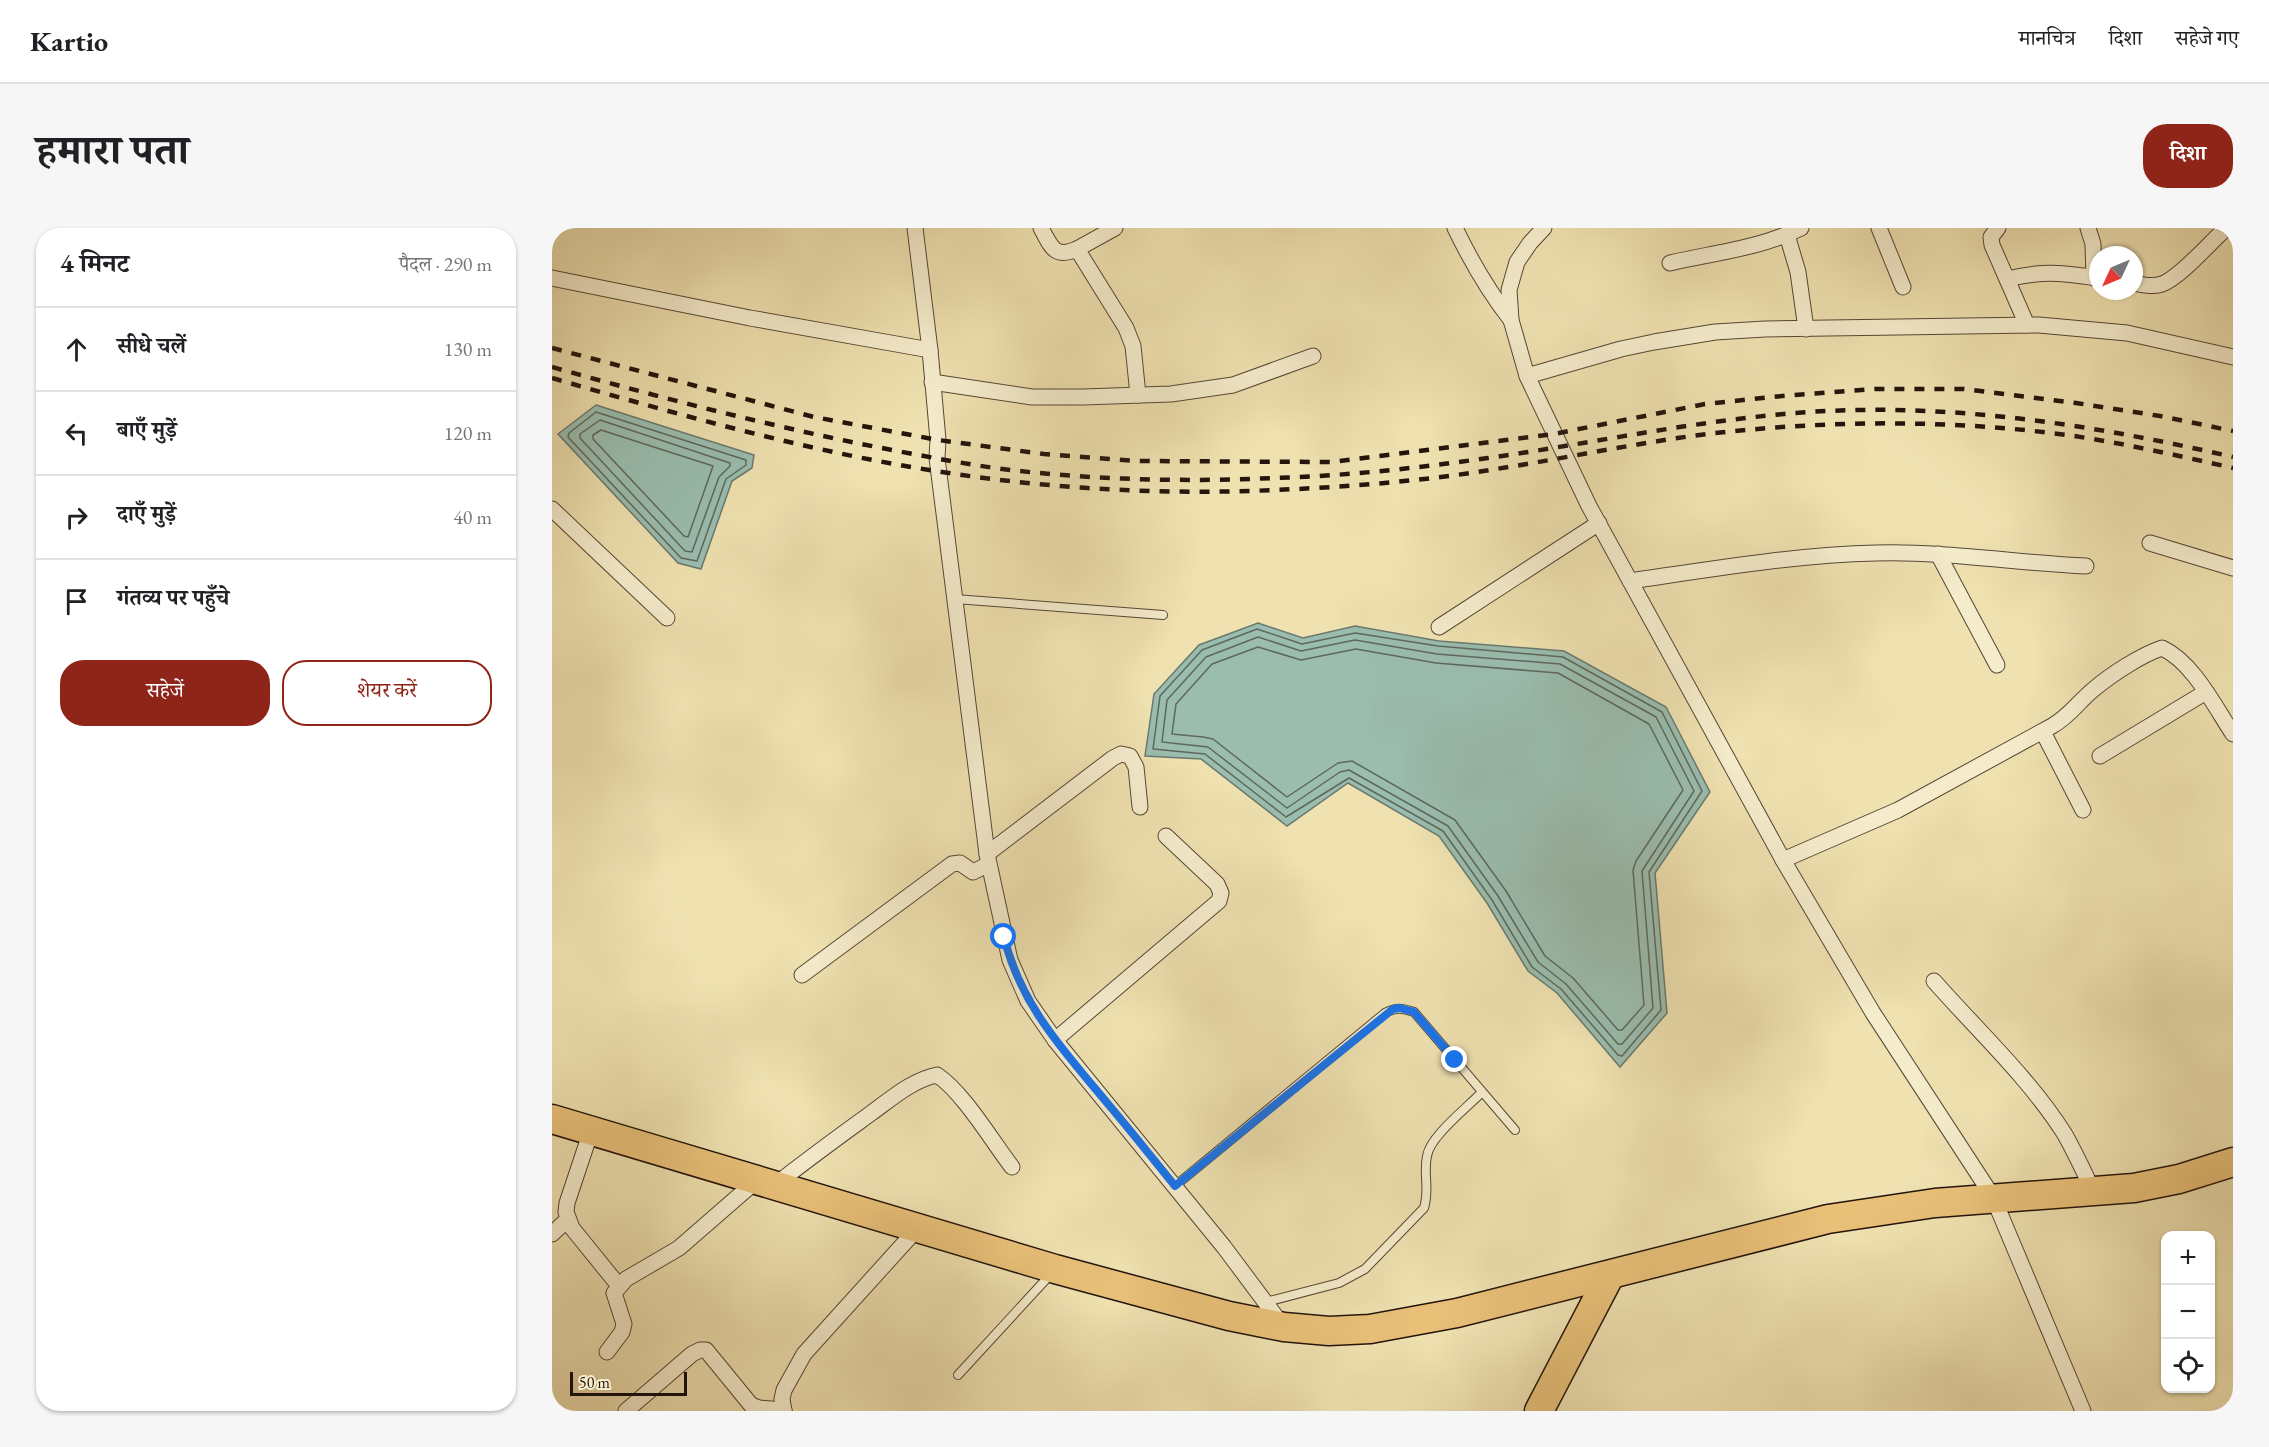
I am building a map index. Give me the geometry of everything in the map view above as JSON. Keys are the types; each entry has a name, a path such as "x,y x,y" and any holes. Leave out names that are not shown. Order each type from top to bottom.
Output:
{"highway":[{"path":"552,1119 1055,1269 1229,1316 1284,1327 1329,1331 1370,1329 1457,1313 1828,1220 1923,1204 2134,1188 2179,1179 2233,1162"},
{"path":"1539,1411 1610,1275"}],"street":[{"path":"915,228 930,350 938,440 937,458 953,599 988,859 1010,960 1028,1000 1055,1040 1175,1186 1284,1327"},
{"path":"1041,228 1052,247 1058,253 1065,254 1115,228"},
{"path":"1455,228 1476,272 1511,320"},
{"path":"1544,228 1517,262 1509,290 1511,320 1527,376 1599,523 1783,860 1873,1013 1993,1197 2082,1411"},
{"path":"1880,228 1904,287"},
{"path":"1998,228 1992,237 1992,245 2027,325"},
{"path":"2088,228 2093,246"},
{"path":"1670,263 1794,232 1806,329"},
{"path":"2143,285 2161,284 2171,279 2222,232"},
{"path":"1077,249 1126,328 1133,346 1138,395"},
{"path":"2007,279 2050,272 2089,277"},
{"path":"552,278 750,318 930,350"},
{"path":"1527,376 1654,342 1715,332 1806,329 2027,325 2127,333 2233,357"},
{"path":"932,382 1032,397 1171,394 1233,385 1313,356"},
{"path":"552,509 667,618"},
{"path":"1439,627 1599,523"},
{"path":"2150,543 2233,568"},
{"path":"1630,581 1819,556 1876,553 1938,554 2086,566"},
{"path":"1938,554 1997,665"},
{"path":"1783,860 1898,810 2043,732 2072,712 2095,688 2149,652 2162,648 2180,660 2206,692 2233,734"},
{"path":"2100,756 2206,692"},
{"path":"2043,732 2084,810"},
{"path":"802,975 952,864 960,863 973,872 1113,758 1121,754 1130,756 1136,767 1140,807"},
{"path":"1055,1040 1219,902 1221,893 1217,884 1166,836"},
{"path":"1934,981 2022,1076 2064,1134 2093,1191"},
{"path":"607,1352 622,1332 623,1316 614,1293 626,1279 679,1248 765,1183 837,1137 912,1084 926,1077 937,1075 945,1080 1012,1167"},
{"path":"591,1131 567,1203 567,1220 619,1286"},
{"path":"552,1234 567,1220"},
{"path":"626,1411 692,1354 706,1350 751,1404 759,1408 784,1411 782,1399 784,1390 804,1354 917,1229"}],"lane":[{"path":"953,599 1163,615"},
{"path":"1175,1186 1393,1009 1400,1008 1414,1012 1515,1130"},
{"path":"1265,1302 1339,1283 1365,1269 1424,1208 1428,1195 1427,1155 1433,1142 1482,1092"},
{"path":"958,1375 1055,1269"}],"water":[{"path":"596,405 754,455 752,468 732,481 701,569 678,563 558,434"},
{"path":"1258,623 1303,638 1355,626 1439,641 1564,651 1666,707 1710,792 1655,873 1667,1013 1620,1067 1557,993 1528,971 1487,903 1439,836 1348,783 1287,826 1201,759 1145,756 1154,694 1199,645"}],"railway":[{"path":"552,348 814,417 938,440 1044,454 1138,461 1332,462 1554,434 1705,404 1875,389 1964,389 2160,416 2233,431"},
{"path":"552,367 721,412 933,458 1036,473 1104,478 1241,479 1382,471 1488,458 1709,423 1841,410 1954,412 2010,418 2122,434 2233,457"},
{"path":"552,378 697,419 893,464 1025,483 1108,489 1192,492 1303,489 1386,483 1523,465 1707,434 1798,426 1890,423 2028,430 2074,436 2233,468"}],"route":[{"path":"1004,937 1010,960 1028,1000 1055,1040 1175,1186 1385,1013 1393,1009 1400,1008 1414,1012 1455,1060"}]}
